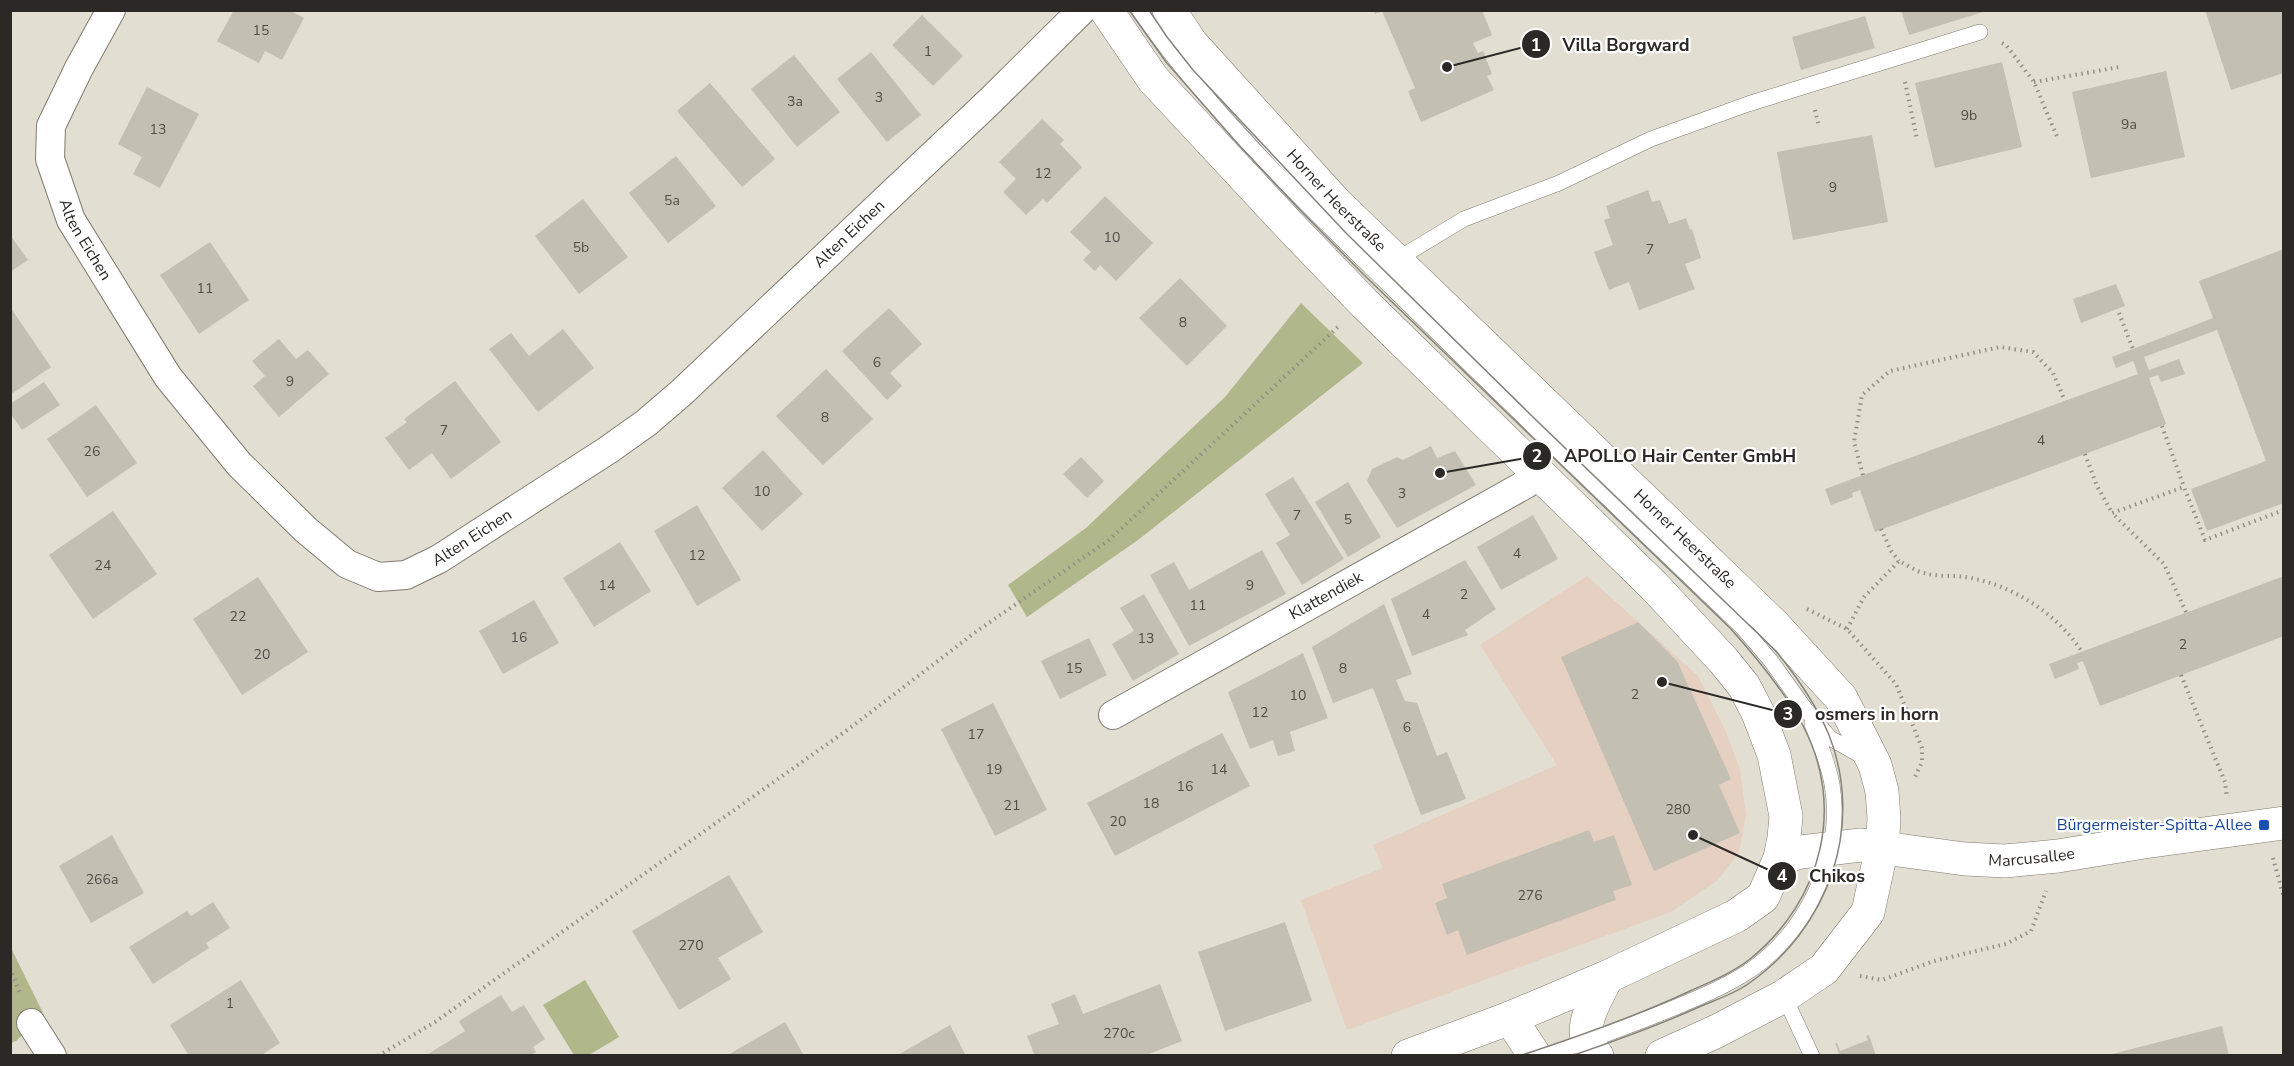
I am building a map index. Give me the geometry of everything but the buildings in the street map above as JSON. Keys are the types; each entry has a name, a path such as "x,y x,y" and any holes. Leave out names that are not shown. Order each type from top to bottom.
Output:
{"main road":[{"path":"1106,10 1153,79 1289,225 1364,303 1654,586 1723,660 1744,686 1758,713 1774,755 1784,800 1785,827 1780,858 1762,897 1736,916 1607,977 1510,1018 1408,1056"},
{"name":"Horner Heerstraße","path":"1169,10 1191,43 1336,203 1774,625 1841,698 1875,765 1882,791 1884,819 1882,847 1868,912 1824,969 1784,996 1662,1056"},
{"name":"Marcusallee","path":"1780,858 1830,848 1861,845 1965,859 2005,861 2058,856 2283,823"},
{"path":"1592,1049 1586,1027 1592,1008 1607,977"},
{"path":"1510,1018 1514,1056"},
{"path":"1510,1018 1536,1056"}],"street":[{"name":"Alten Eichen","path":"111,10 51,126 50,159 71,220 168,376 239,464 306,530 346,564 378,577 406,575 439,559 646,423 681,393 990,102 1082,10"},
{"name":"Klattendiek","path":"1113,715 1527,484 1539,473"},
{"path":"31,1023 52,1056"}],"lane":[{"path":"1139,10 1198,89 1304,202 1534,428 1742,627 1830,738 1875,765"},
{"path":"1396,260 1464,219 1559,183 1651,139 1748,104 1980,32"},
{"path":"1544,1056 1592,1049 1713,991 1747,972 1774,950 1795,927 1816,893 1830,848 1833,826 1832,786 1824,752 1806,710"},
{"path":"1784,996 1812,1056"}],"path":[{"path":"1980,32 2006,45 2034,82 2058,139"},
{"path":"1900,58 1917,139"},
{"path":"2034,82 2120,67"},
{"path":"378,1056 455,1008 850,728 977,631 1109,540 1364,303"},
{"path":"2119,313 2133,349"},
{"path":"1863,475 1854,442 1862,395 1890,371 2000,347 2033,352 2053,373 2065,401"},
{"path":"2162,426 2205,540 2283,510"},
{"path":"2085,454 2097,486 2112,513 2164,564 2187,612"},
{"path":"2112,513 2184,487"},
{"path":"1881,529 1891,551 1899,561 1924,574 1966,577 1990,582 2011,591 2048,615 2082,652"},
{"path":"1847,630 1864,597 1899,561"},
{"path":"2181,675 2225,782 2231,830"},
{"path":"1824,969 1882,980 1934,961 2006,944 2031,931 2058,856"}],"shaded area":[{"path":"1587,576 1698,676 1726,732 1740,769 1746,815 1739,852 1718,880 1671,912 1347,1030 1301,900 1383,868 1373,845 1557,765 1480,645"}],"green space":[{"path":"1301,303 1363,363 1138,540 1027,617 1008,585 1086,528 1225,397"},
{"path":"10,946 44,1015 11,1043"},
{"path":"585,980 619,1037 589,1055 574,1055 543,1005"}],"tram line":[{"path":"1129,10 1166,62 1300,210 1364,275 1730,628 1786,697 1801,722 1815,754 1823,786 1824,818 1820,850 1810,880 1795,909 1775,936 1750,959 1713,981 1627,1018 1519,1056"},
{"path":"1149,10 1193,70 1346,233 1776,651 1806,691 1829,735 1839,770 1843,805 1840,840 1832,873 1818,905 1799,935 1776,961 1737,991 1652,1027 1571,1056"}],"place":[{"name":"Villa Borgward","path":"1447,67"},
{"name":"APOLLO Hair Center GmbH","path":"1440,473"},
{"name":"osmers in horn","path":"1662,682"},
{"name":"Bürgermeister-Spitta-Allee","path":"2264,825"},
{"name":"Chikos","path":"1693,835"}]}
